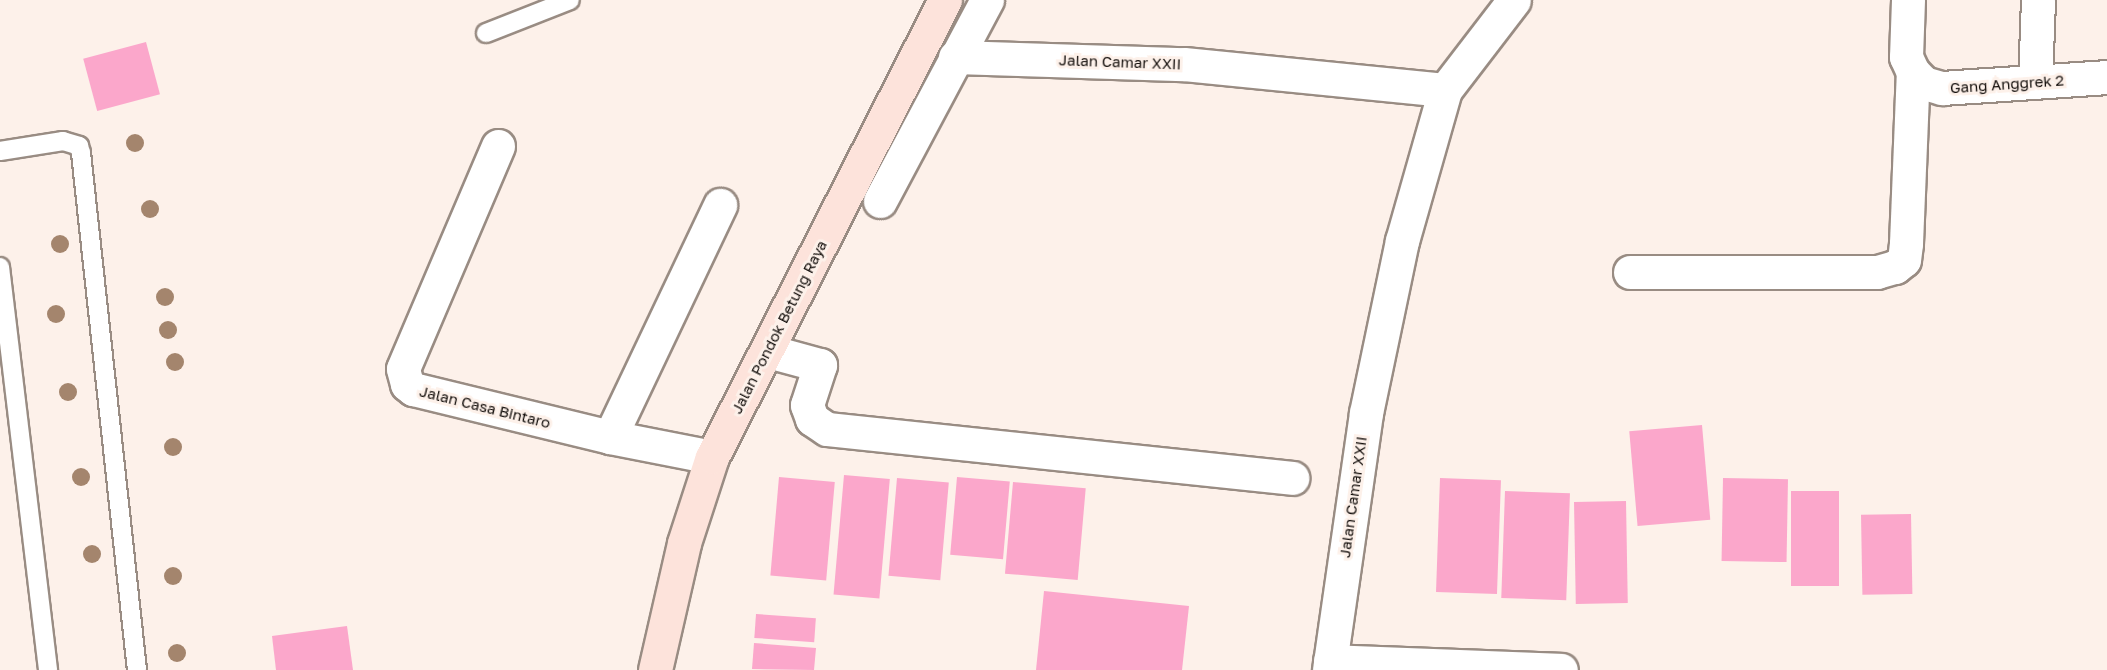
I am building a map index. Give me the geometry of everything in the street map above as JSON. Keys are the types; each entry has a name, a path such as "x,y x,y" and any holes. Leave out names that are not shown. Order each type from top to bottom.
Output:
{"main road":[{"name":"Jalan Pondok Betung Raya","path":"656,670 684,543 712,457 945,0"}],"street":[{"path":"880,201 987,0"},
{"name":"Jalan Camar XXII","path":"1514,0 1445,90 1402,241 1366,413 1330,666 1561,670"},
{"path":"1630,272 1877,272 1895,267 1904,260 1913,72 1906,51 1908,0"},
{"path":"2035,82 2038,0"},
{"name":"Jalan Camar XXII","path":"955,57 1184,64 1445,90"},
{"name":"Gang Anggrek 2","path":"1913,72 1924,83 1942,88 2107,77"},
{"name":"Jalan Casa Bintaro","path":"498,146 403,369 403,377 413,389 610,437 712,457"},
{"path":"610,437 720,205"},
{"path":"768,351 820,366 807,405 812,419 827,429 1292,478"}],"lane":[{"path":"486,33 570,0"},
{"path":"0,151 63,141 78,146 81,153 137,670"},
{"path":"0,267 48,670"}],"building":[{"path":"146,42 160,94 97,111 83,59"},
{"path":"1702,425 1710,520 1638,526 1629,431"},
{"path":"844,475 890,479 879,599 834,595"},
{"path":"779,477 835,482 826,581 770,576"},
{"path":"957,477 1010,482 1003,559 950,555"},
{"path":"897,478 949,483 940,580 888,576"},
{"path":"1440,478 1501,480 1497,594 1436,592"},
{"path":"1723,478 1788,479 1787,562 1722,561"},
{"path":"1013,482 1086,488 1078,580 1005,574"},
{"path":"1505,491 1570,493 1566,600 1501,598"},
{"path":"1791,491 1839,491 1839,586 1791,586"},
{"path":"1626,501 1628,603 1576,604 1574,502"},
{"path":"1911,514 1912,594 1862,595 1861,515"},
{"path":"1044,591 1189,606 1182,670 1036,670"},
{"path":"756,614 816,618 814,642 754,638"},
{"path":"347,626 353,670 276,670 272,636"},
{"path":"754,643 816,648 814,670 752,669"}]}
